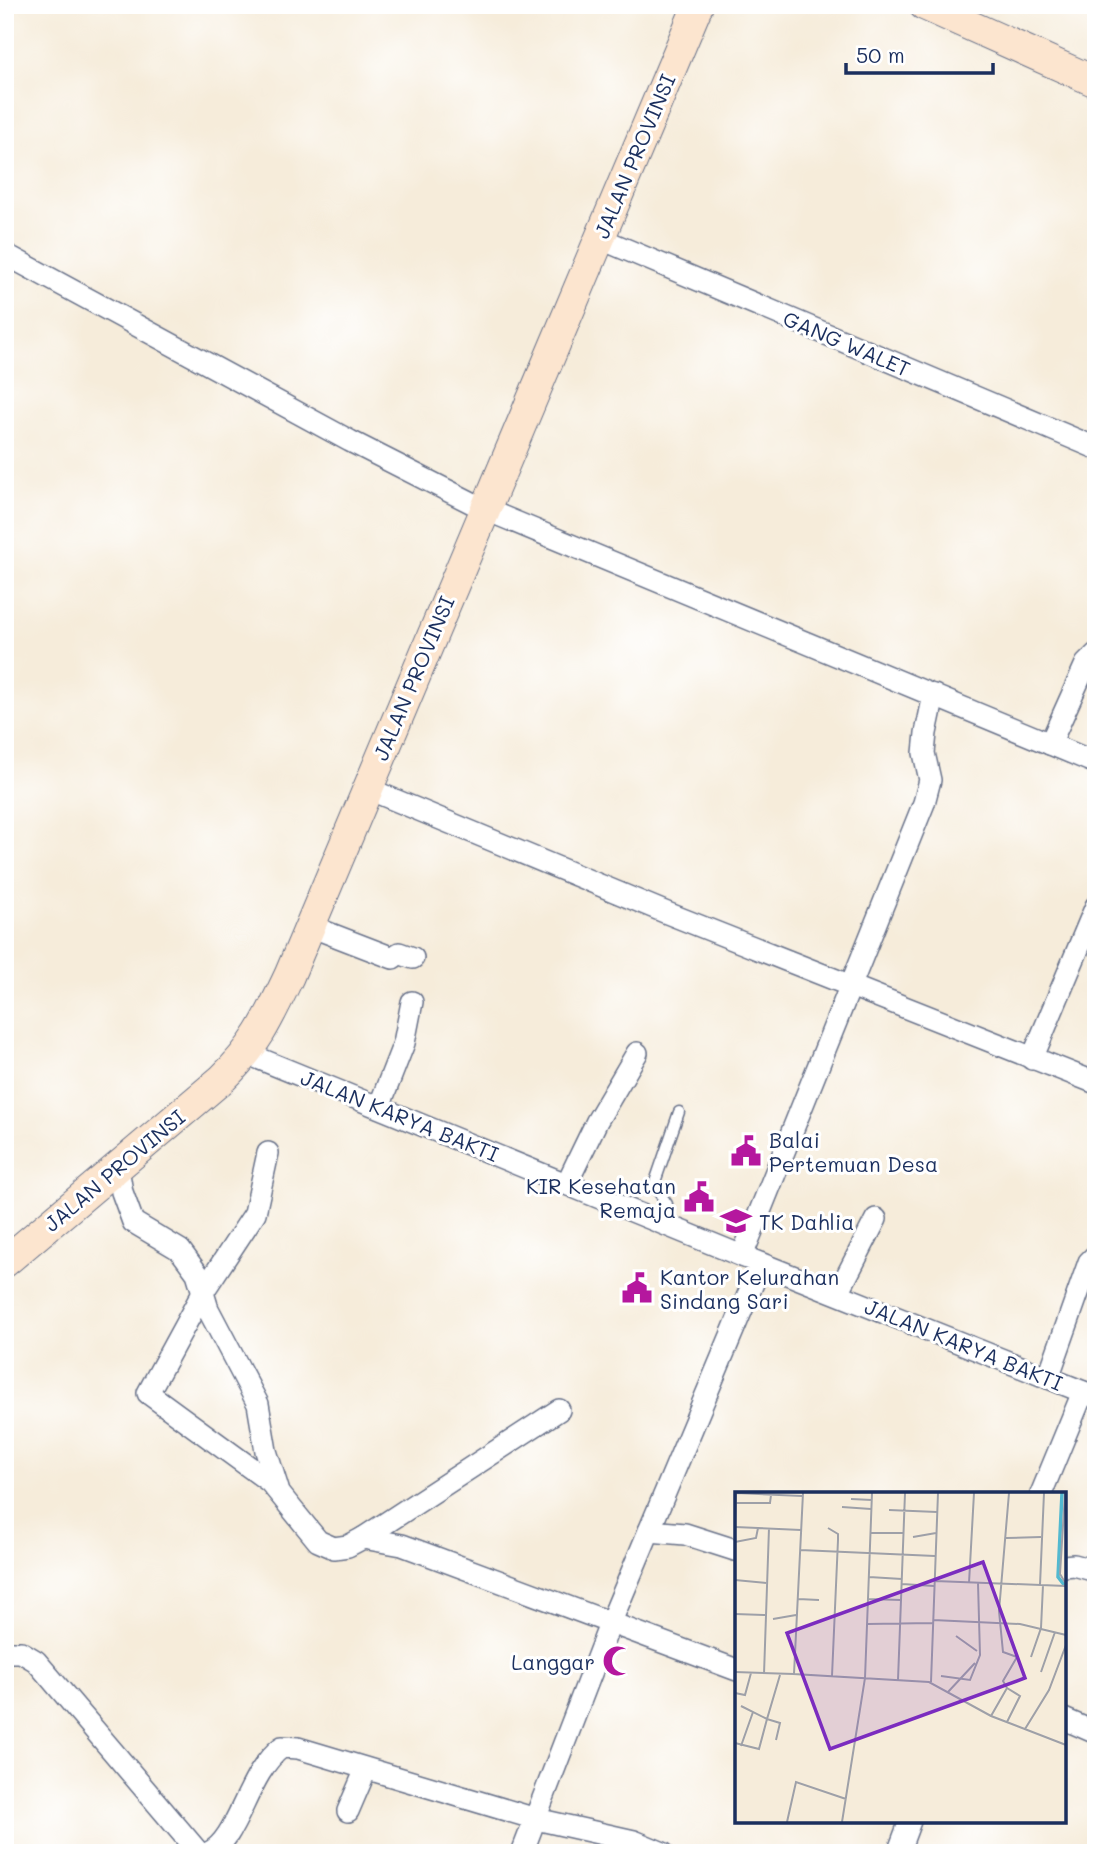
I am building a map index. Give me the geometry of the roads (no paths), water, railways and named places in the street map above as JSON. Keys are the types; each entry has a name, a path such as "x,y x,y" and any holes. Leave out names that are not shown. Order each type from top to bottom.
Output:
{"main road":[{"name":"JALAN PROVINSI","path":"5,1262 248,1054 267,1022 310,926 698,5"},
{"path":"924,5 1096,82"}],"street":[{"name":"GANG WALET","path":"599,238 1096,448"},
{"path":"5,254 350,441 484,509 1096,763"},
{"path":"1050,744 1086,664 1096,654"},
{"path":"522,1853 610,1624 649,1531 851,985 924,803 930,780 924,753 934,695"},
{"path":"366,788 1096,1083"},
{"path":"1032,1059 1096,906"},
{"path":"310,926 393,958 399,953 413,958"},
{"path":"379,1107 404,1043 412,1002"},
{"path":"568,1183 597,1121 636,1053"},
{"name":"JALAN KARYA BAKTI","path":"248,1054 1089,1395"},
{"path":"268,1153 255,1213 203,1292 148,1393 278,1489 318,1541 341,1548 363,1538 559,1410"},
{"path":"118,1168 122,1192 134,1222 180,1250 197,1273 208,1309 258,1404 265,1451 278,1489"},
{"path":"838,1293 876,1219"},
{"path":"1048,1378 1089,1262 1096,1255"},
{"path":"1042,1492 1089,1395"},
{"path":"649,1531 685,1534 735,1550"},
{"path":"363,1538 402,1545 735,1669"},
{"path":"1066,1566 1074,1565 1096,1572"},
{"path":"5,1652 21,1652 36,1661 200,1853"},
{"path":"1066,1720 1096,1733"},
{"path":"208,1853 222,1845 258,1771 282,1747 298,1748 536,1819 634,1841 663,1853"},
{"path":"348,1811 366,1769"},
{"path":"898,1853 909,1823"}],"lane":[{"path":"662,1223 667,1204 656,1190 655,1177 679,1112"}],"place":[{"name":"Balai Pertemuan Desa","path":"746,1151"},
{"name":"KIR Kesehatan Remaja","path":"699,1197"},
{"name":"TK Dahlia","path":"736,1221"},
{"name":"Kantor Kelurahan Sindang Sari","path":"637,1288"},
{"name":"Langgar","path":"618,1661"}]}
